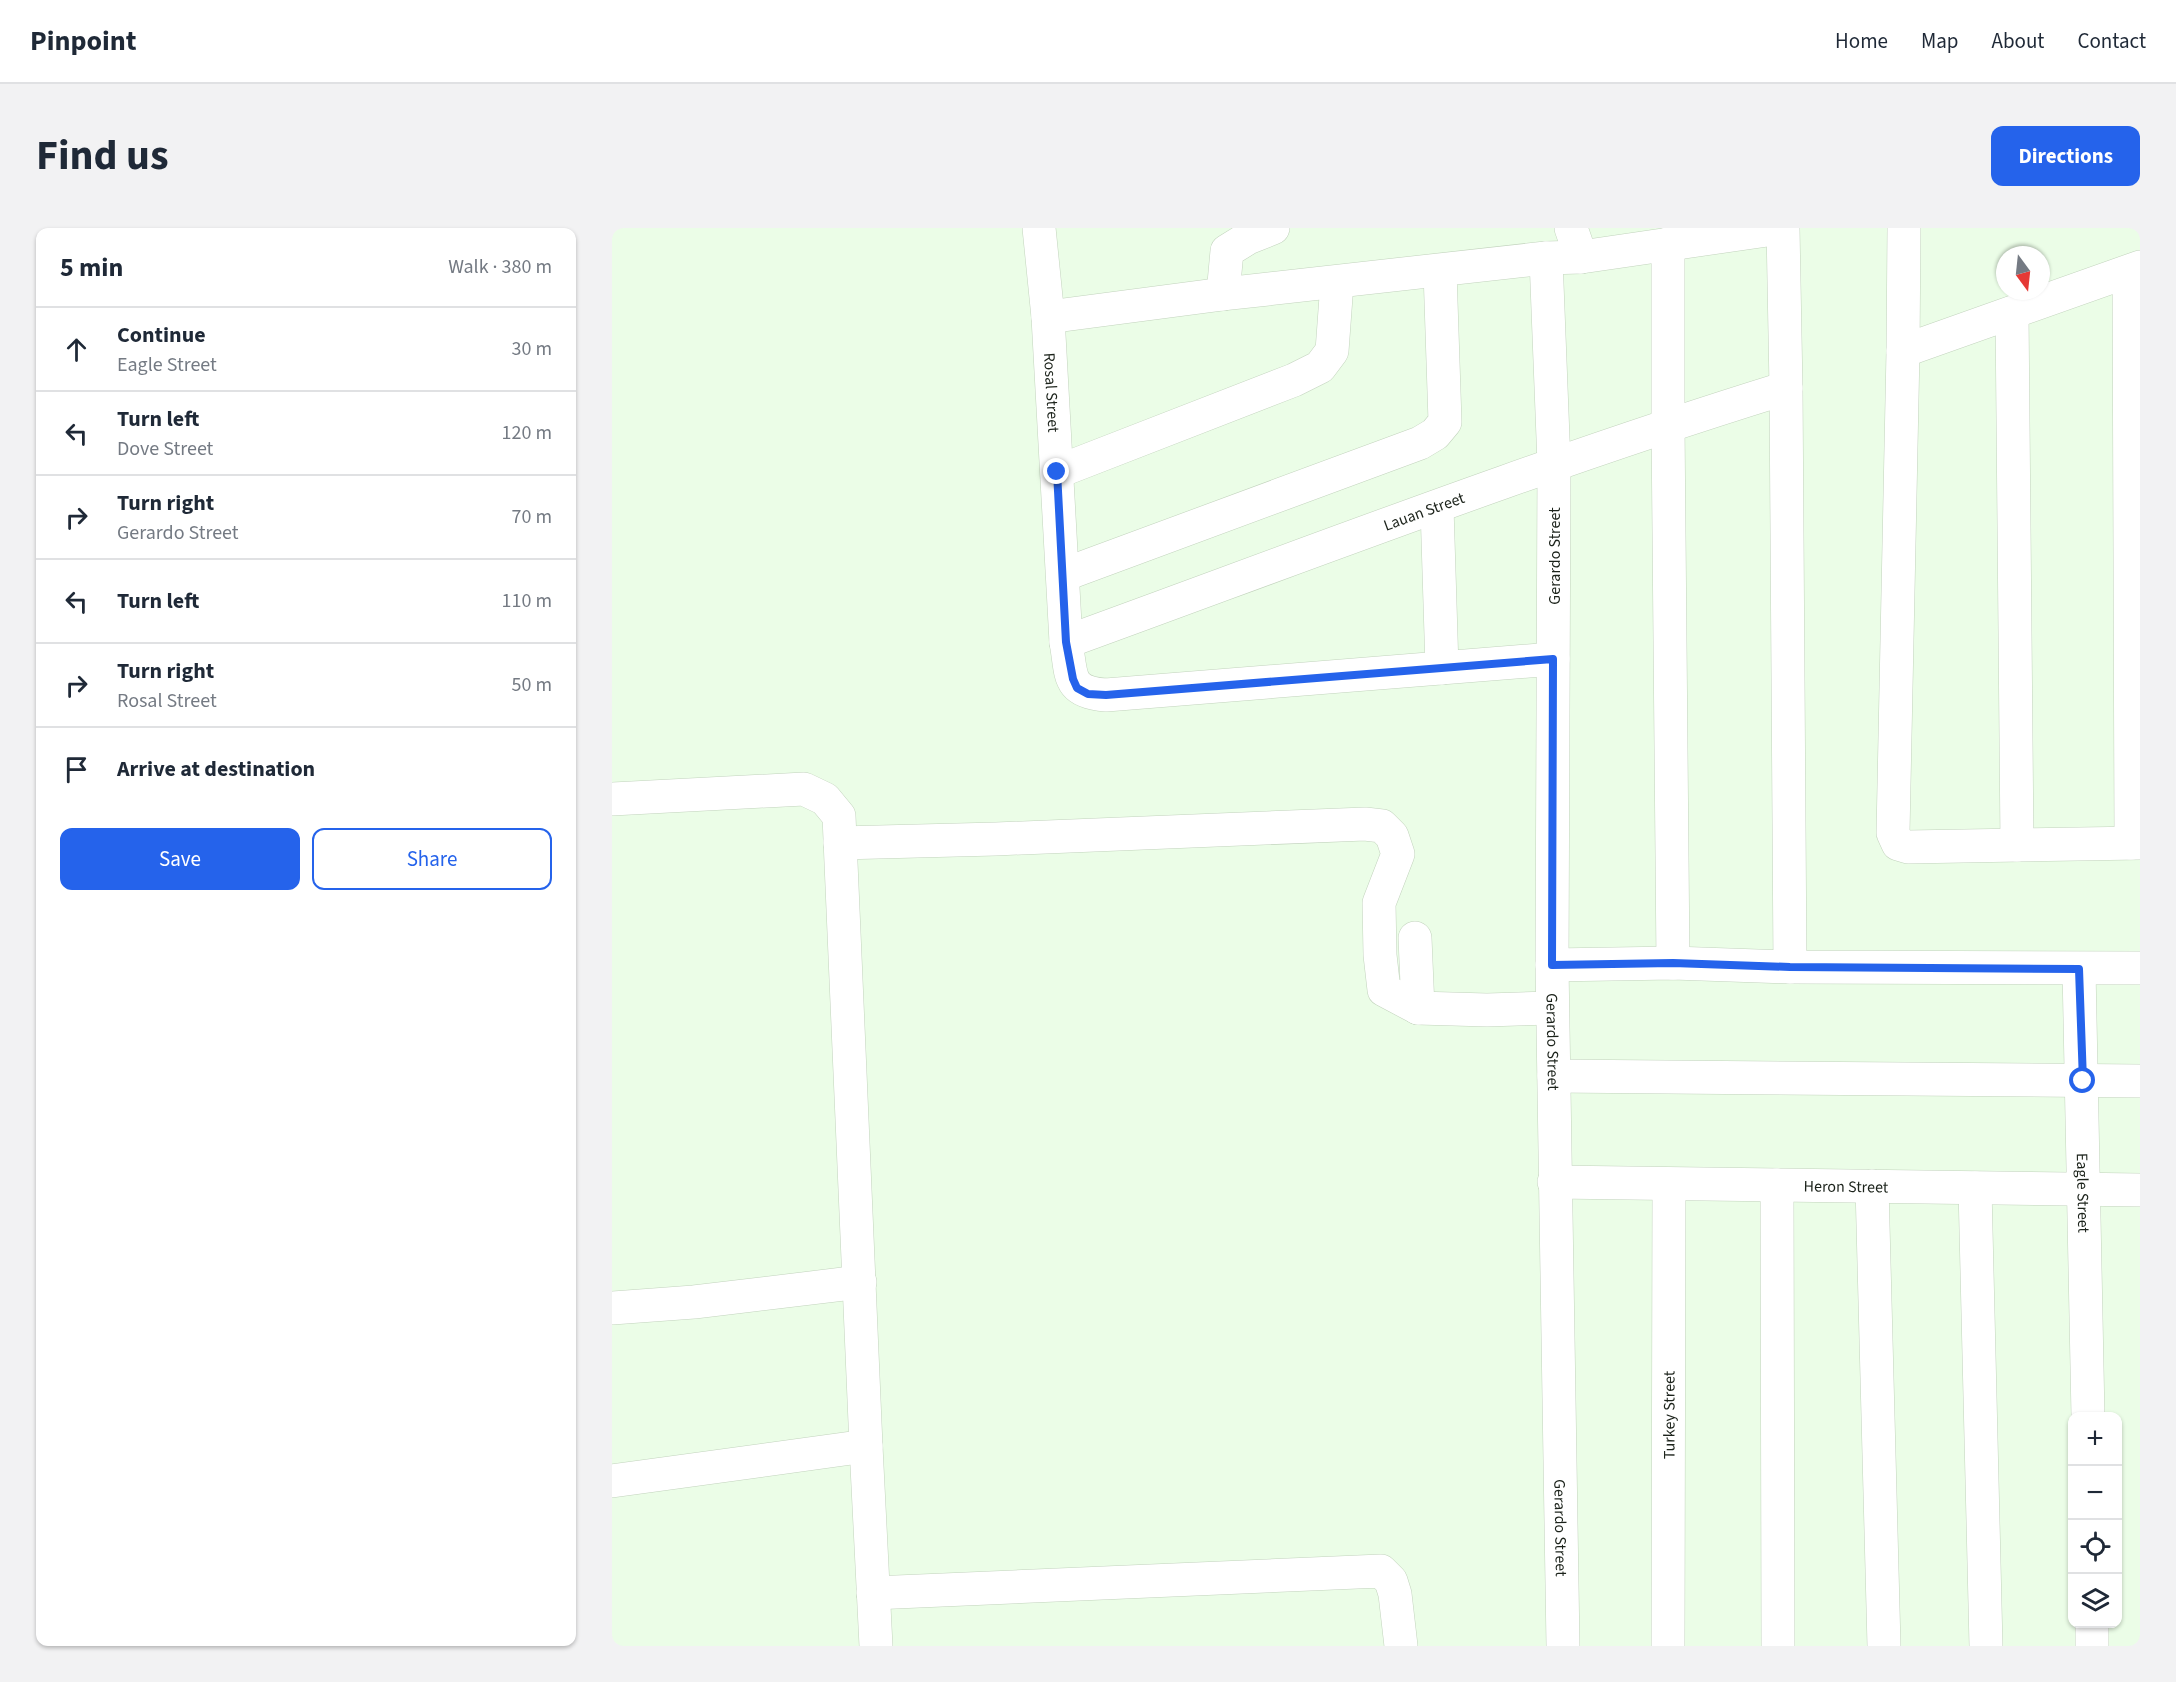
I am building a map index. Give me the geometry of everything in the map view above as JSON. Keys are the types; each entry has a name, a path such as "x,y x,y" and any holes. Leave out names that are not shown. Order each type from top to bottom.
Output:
{"street":[{"name":"Rosal Street","path":"1039,228 1048,317 1066,642 1077,688 1088,694 1106,695 1442,669"},
{"path":"1223,294 1227,251 1248,238 1273,228"},
{"path":"1048,317 1223,294 1338,283 1546,258 1576,242 1668,244 1702,233 1781,228 1786,388 1790,967"},
{"path":"1903,351 2135,269 2136,843 1908,847 1898,844 1893,833 1904,228"},
{"path":"1668,244 1673,963"},
{"name":"Gerardo Street","path":"1546,258 1554,464 1552,1008 1563,1646"},
{"path":"1063,575 1420,443 1436,434 1444,422 1440,271"},
{"path":"1057,472 1294,381 1320,367 1332,351 1338,283"},
{"path":"2012,313 2017,844"},
{"name":"Lauan Street","path":"1066,642 1554,464 1786,388"},
{"path":"1437,507 1442,669 1553,659"},
{"path":"612,799 804,789 825,799 839,816 876,1646"},
{"path":"840,843 1365,824 1382,826 1392,836 1398,854 1379,903 1380,955 1384,990 1418,1008 1487,1010 1552,1008"},
{"path":"1415,938 1418,1008"},
{"path":"1552,965 1673,963 1790,967 2140,968"},
{"name":"Eagle Street","path":"2079,969 2088,1412"},
{"path":"1554,1076 2140,1081"},
{"name":"Heron Street","path":"1554,1182 2140,1190"},
{"name":"Turkey Street","path":"1668,1646 1669,1184"},
{"path":"1778,1185 1778,1646"},
{"path":"1872,1186 1884,1646"},
{"path":"1975,1188 1986,1646"},
{"path":"612,1308 694,1302 860,1282"},
{"path":"612,1481 866,1446"},
{"path":"873,1593 1380,1571 1391,1581 1395,1594 1401,1646"},
{"path":"2092,1628 2092,1646"}],"route":[{"path":"1057,472 1066,642 1077,688 1088,694 1106,695 1553,659 1552,965 1673,963 1790,967 2079,969 2083,1081"}]}
